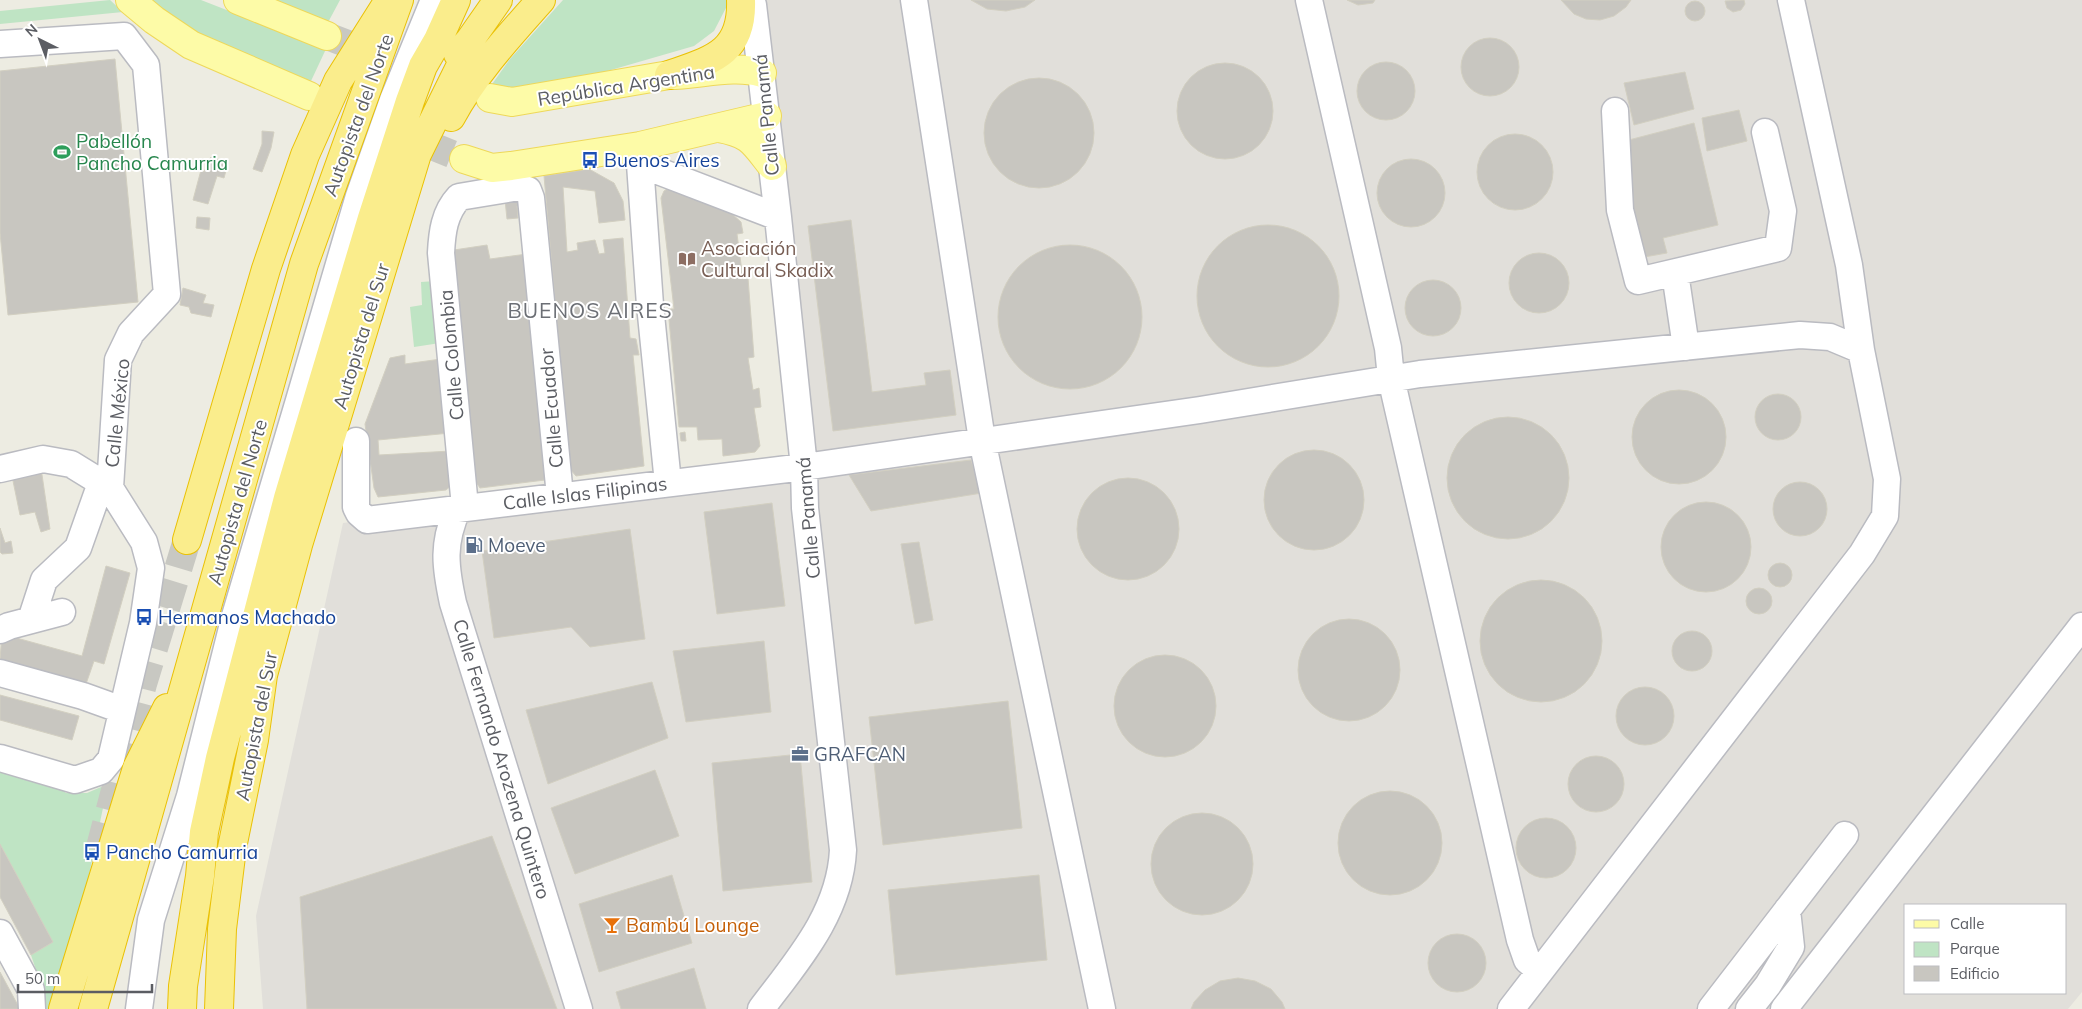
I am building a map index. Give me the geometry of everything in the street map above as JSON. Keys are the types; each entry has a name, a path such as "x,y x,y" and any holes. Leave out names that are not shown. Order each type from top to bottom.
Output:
{"highway":[{"path":"187,540 266,269 305,155 338,81 389,0"},
{"name":"Autopista del Norte","path":"93,1009 304,264 399,0"},
{"path":"182,1009 183,986 200,876 204,832 220,758 288,498 369,228 410,101 423,66 438,40 456,0"},
{"path":"420,117 456,57 498,0"},
{"path":"387,249 410,209 429,159 454,112 510,35 542,0"},
{"path":"669,75 712,59 730,46 738,32 742,13 750,1"},
{"path":"387,249 390,204 439,63 438,40"},
{"path":"387,249 417,154 462,63 470,40"},
{"name":"Autopista del Sur","path":"219,1009 222,929 232,848 254,740 263,675 298,545 387,249"},
{"path":"63,1009 137,768 196,648"},
{"path":"200,876 219,832 241,734 263,675"}],"main road":[{"path":"130,0 154,20 191,45 309,96"},
{"path":"238,0 328,36"},
{"name":"República Argentina","path":"490,98 512,102 669,75 693,75 735,68 762,73"},
{"path":"464,159 492,168 640,155 719,128 767,116"},
{"path":"719,128 741,133 753,141 772,166"}],"street":[{"path":"139,1009 151,920 190,796 235,616 359,196 393,100 434,0"},
{"path":"914,0 976,441 1102,1009"},
{"path":"1309,0 1388,348 1391,378 1520,940 1527,960 1540,971"},
{"name":"Calle Panamá","path":"750,1 767,116 804,467 806,517 843,850 842,872 824,922 761,1009"},
{"path":"1511,1009 1862,554 1885,516 1887,479 1861,350 1849,265 1798,2"},
{"name":"Calle México","path":"0,44 124,36 146,65 167,294 131,333 118,360 106,485"},
{"path":"1615,111 1620,210 1638,281 1778,248 1783,211 1764,132"},
{"path":"668,482 650,305 640,155 778,217"},
{"name":"Calle Ecuador","path":"452,204 458,197 518,187 528,190 531,198 560,496"},
{"name":"Calle Colombia","path":"452,204 442,230 441,253 462,508"},
{"path":"1675,273 1686,347"},
{"name":"Calle Islas Filipinas","path":"356,441 356,507 359,513 367,520 804,467 1200,410 1391,378 1800,335 1830,337 1861,350"},
{"path":"0,469 43,459 71,464 106,485 144,542 151,568 143,623 111,759 101,771 87,778 75,780 0,758"},
{"path":"31,620 44,580 78,548 106,485"},
{"name":"Calle Fernando Arozena Quintero","path":"462,508 452,522 446,554 446,571 454,603 579,1009"},
{"path":"0,630 62,612"},
{"path":"1784,1009 2082,626"},
{"path":"0,673 83,696 122,710"},
{"path":"157,1009 160,973 190,796"},
{"path":"1711,1009 1845,835"},
{"path":"1749,1009 1768,985 1791,947 1787,910"},
{"path":"0,932 31,990 32,1009"}],"shaded area":[{"path":"753,0 2082,0 2082,992 2068,1009 263,1009 256,916 343,523 803,467"}],"green space":[{"path":"110,0 123,12 0,24 0,11"},
{"path":"149,0 201,0 326,49 311,81 205,38"},
{"path":"254,0 340,0 325,28"},
{"path":"563,0 728,0 728,4 714,31 694,46 604,72 511,89 490,87 510,59"},
{"path":"436,281 440,343 414,347 410,307 422,305 421,282"},
{"path":"0,765 55,782 66,793 87,793 108,784 79,923 53,1009 45,1009 38,976 31,955 53,942 0,844"}],"building":[{"path":"971,0 1035,0 1025,7 1006,11 987,9"},
{"path":"1347,0 1375,0 1373,3 1358,5"},
{"path":"1561,0 1631,0 1626,7 1614,16 1600,20 1586,19 1574,14"},
{"path":"1744,0 1745,4 1741,10 1733,12 1727,8 1725,1"},
{"path":"1695,1 1702,4 1705,11 1702,18 1695,21 1688,18 1685,11 1688,4"},
{"path":"1484,38 1496,38 1511,46 1519,61 1519,73 1511,88 1496,96 1484,96 1469,88 1461,73 1461,61 1469,46"},
{"name":"Pabellón Pancho Camurria","path":"115,59 138,302 8,315 0,233 0,71"},
{"path":"1386,62 1397,64 1407,70 1413,80 1415,91 1413,102 1407,112 1397,118 1386,120 1375,118 1365,112 1359,102 1357,91 1359,80 1365,70 1375,64"},
{"path":"1216,63 1234,63 1252,71 1265,84 1273,102 1270,130 1252,151 1234,159 1216,159 1198,151 1185,138 1177,120 1177,102 1185,84 1198,71"},
{"path":"1685,72 1694,109 1634,125 1624,83"},
{"path":"1039,78 1060,82 1078,94 1090,112 1094,133 1090,154 1078,172 1060,184 1039,188 1018,184 1000,172 988,154 984,133 988,112 1000,94 1018,82"},
{"path":"1739,110 1747,141 1707,151 1702,118"},
{"path":"1694,123 1718,225 1663,238 1667,253 1633,259 1625,141"},
{"path":"262,131 274,132 271,148 262,172 253,169 262,144"},
{"path":"1515,134 1529,137 1542,145 1550,158 1553,172 1550,186 1542,199 1529,207 1515,210 1501,207 1488,199 1480,186 1477,172 1480,158 1488,145 1501,137"},
{"path":"211,157 228,163 224,178 217,176 208,204 193,200 201,170 204,172"},
{"path":"1404,159 1418,159 1430,164 1440,174 1445,186 1445,200 1440,212 1430,222 1418,227 1404,227 1392,222 1382,212 1377,200 1377,186 1382,174 1392,164"},
{"path":"589,169 614,183 623,201 625,220 599,223 595,191 563,187 567,252 578,250 577,243 595,240 599,254 605,253 603,240 623,238 630,338 636,339 639,355 633,355 644,466 576,476 570,469 544,176"},
{"path":"667,189 731,213 741,222 743,233 737,234 743,279 748,278 754,357 748,358 753,390 759,388 761,407 754,408 760,446 755,452 723,456 722,439 698,440 697,427 679,427 668,309 674,309 661,198"},
{"path":"520,198 522,206 517,206 518,218 507,219 505,200"},
{"path":"197,217 210,218 209,230 196,228"},
{"path":"851,220 872,392 926,385 924,373 950,370 956,415 833,431 808,226"},
{"path":"1268,225 1282,226 1295,230 1308,237 1318,246 1327,256 1334,269 1338,282 1338,310 1334,323 1327,336 1318,346 1308,355 1295,362 1282,366 1268,367 1254,366 1241,362 1228,355 1218,346 1209,336 1202,323 1198,310 1197,296 1198,282 1202,269 1209,256 1218,246 1228,237 1241,230 1254,226"},
{"path":"487,245 490,259 527,254 548,475 545,480 480,488 476,482 454,250"},
{"path":"1070,245 1098,250 1121,266 1137,289 1142,317 1137,345 1121,368 1098,384 1070,389 1042,384 1019,368 1003,345 998,317 1003,289 1019,266 1042,250"},
{"path":"1539,253 1556,258 1564,266 1569,283 1564,300 1556,308 1539,313 1522,308 1514,300 1509,283 1514,266 1522,258"},
{"path":"1427,280 1439,280 1449,284 1457,292 1461,308 1457,324 1449,332 1439,336 1427,336 1417,332 1409,324 1405,314 1405,302 1409,292 1417,284"},
{"path":"183,288 206,295 203,303 214,305 211,317 191,313 189,307 180,305"},
{"path":"405,355 405,364 441,359 450,433 378,440 379,455 451,451 454,483 446,490 378,497 374,488 365,424 390,358"},
{"path":"1679,390 1697,393 1712,404 1723,419 1726,437 1723,455 1712,470 1697,481 1679,484 1661,481 1646,470 1635,455 1632,437 1635,419 1646,404 1661,393"},
{"path":"1778,394 1791,398 1797,404 1801,417 1797,430 1791,436 1778,440 1765,436 1759,430 1755,417 1759,404 1765,398"},
{"path":"1508,417 1520,418 1531,422 1542,427 1551,435 1559,444 1564,455 1568,466 1568,490 1564,501 1559,512 1551,521 1542,529 1531,534 1520,538 1508,539 1496,538 1485,534 1474,529 1465,521 1457,512 1452,501 1448,490 1447,478 1448,466 1452,455 1457,444 1465,435 1474,427 1485,422 1496,418"},
{"path":"685,432 686,441 681,441 680,433"},
{"path":"1314,450 1333,454 1350,464 1360,481 1364,500 1360,519 1350,536 1333,546 1314,550 1295,546 1278,536 1268,519 1264,500 1268,481 1278,464 1295,454"},
{"path":"971,460 982,493 871,511 849,475"},
{"path":"41,468 50,529 41,532 35,512 20,515 12,476"},
{"path":"1128,478 1148,482 1164,493 1175,509 1179,529 1175,549 1164,565 1148,576 1128,580 1108,576 1092,565 1081,549 1077,529 1081,509 1092,493 1108,482"},
{"path":"1795,482 1805,482 1815,486 1823,494 1827,509 1823,524 1815,532 1805,536 1795,536 1785,532 1777,524 1773,514 1773,504 1777,494 1785,486"},
{"path":"1706,502 1723,505 1738,515 1748,530 1751,547 1748,564 1738,579 1723,589 1706,592 1689,589 1674,579 1664,564 1661,547 1664,530 1674,515 1689,505"},
{"path":"772,503 785,606 717,614 704,512"},
{"path":"0,528 5,543 11,541 13,553 2,554 0,552"},
{"path":"630,529 645,639 590,647 571,627 494,638 482,551"},
{"path":"919,542 933,620 915,624 901,544"},
{"path":"1780,563 1788,567 1792,575 1788,583 1780,587 1772,583 1768,575 1772,567"},
{"path":"106,566 130,573 104,664 94,661 86,684 0,659 2,634 82,656"},
{"path":"1541,580 1553,581 1564,585 1575,590 1584,598 1592,607 1597,618 1601,629 1601,653 1597,664 1592,675 1584,684 1575,692 1564,697 1553,701 1541,702 1529,701 1518,697 1507,692 1498,684 1490,675 1485,664 1481,653 1480,641 1481,629 1485,618 1490,607 1498,598 1507,590 1518,585 1529,581"},
{"path":"1759,588 1768,592 1772,601 1768,610 1759,614 1750,610 1746,601 1750,592"},
{"path":"1349,619 1369,623 1385,634 1396,650 1400,670 1396,690 1385,706 1369,717 1349,721 1329,717 1313,706 1302,690 1298,670 1302,650 1313,634 1329,623"},
{"path":"1696,631 1703,634 1709,640 1712,651 1711,659 1703,668 1696,671 1688,671 1681,668 1673,659 1672,647 1675,640 1684,632"},
{"path":"764,641 771,712 686,722 673,651"},
{"path":"1165,655 1185,659 1201,670 1212,686 1216,706 1212,726 1201,742 1185,753 1165,757 1145,753 1129,742 1118,726 1114,706 1118,686 1129,670 1145,659"},
{"path":"652,682 668,738 548,784 526,710"},
{"path":"1645,687 1656,689 1669,700 1674,716 1672,727 1661,740 1645,745 1634,743 1621,732 1616,716 1618,705 1629,692"},
{"path":"0,695 79,716 72,740 0,720"},
{"path":"1008,701 1022,828 883,845 869,717"},
{"path":"800,754 812,882 723,891 712,763"},
{"path":"1591,756 1601,756 1616,764 1622,773 1624,784 1622,795 1616,804 1601,812 1591,812 1580,807 1573,800 1568,789 1568,779 1573,768 1580,761"},
{"path":"655,770 679,836 575,874 551,808"},
{"path":"1390,791 1410,795 1427,806 1438,823 1442,843 1438,863 1427,880 1410,891 1390,895 1370,891 1353,880 1342,863 1338,843 1342,823 1353,806 1370,795"},
{"path":"1202,813 1222,817 1238,828 1249,844 1253,864 1249,884 1238,900 1222,911 1202,915 1182,911 1166,900 1155,884 1151,864 1155,844 1166,828 1182,817"},
{"path":"1546,818 1558,820 1571,831 1576,848 1574,860 1563,873 1546,878 1534,876 1521,865 1516,848 1518,836 1529,823"},
{"path":"492,836 557,1009 307,1009 300,897"},
{"path":"0,844 53,942 31,955 0,897"},
{"path":"672,875 692,943 599,972 579,904"},
{"path":"1039,875 1047,960 896,975 888,890"},
{"path":"1457,934 1473,939 1481,947 1486,963 1481,979 1473,987 1457,992 1441,987 1433,979 1428,963 1433,947 1441,939"},
{"path":"694,968 706,1009 621,1009 616,992"},
{"path":"0,972 20,1009 0,1009"},
{"path":"1238,978 1255,981 1271,989 1282,1002 1285,1009 1191,1009 1194,1002 1205,990 1220,981"}],"tunnel":[{"path":"327,36 474,92"},
{"path":"309,96 464,159"},
{"path":"99,851 143,684 187,540"}],"place":[{"name":"Pabellón Pancho Camurria","path":"62,152"},
{"name":"Buenos Aires","path":"590,160"},
{"name":"Asociación Cultural Skadix","path":"687,259"},
{"name":"Moeve","path":"474,545"},
{"name":"Hermanos Machado","path":"144,617"},
{"name":"GRAFCAN","path":"800,754"},
{"name":"Pancho Camurria","path":"92,852"},
{"name":"Bambú Lounge","path":"612,925"}],"district":[{"name":"BUENOS AIRES","path":"590,311"}]}
